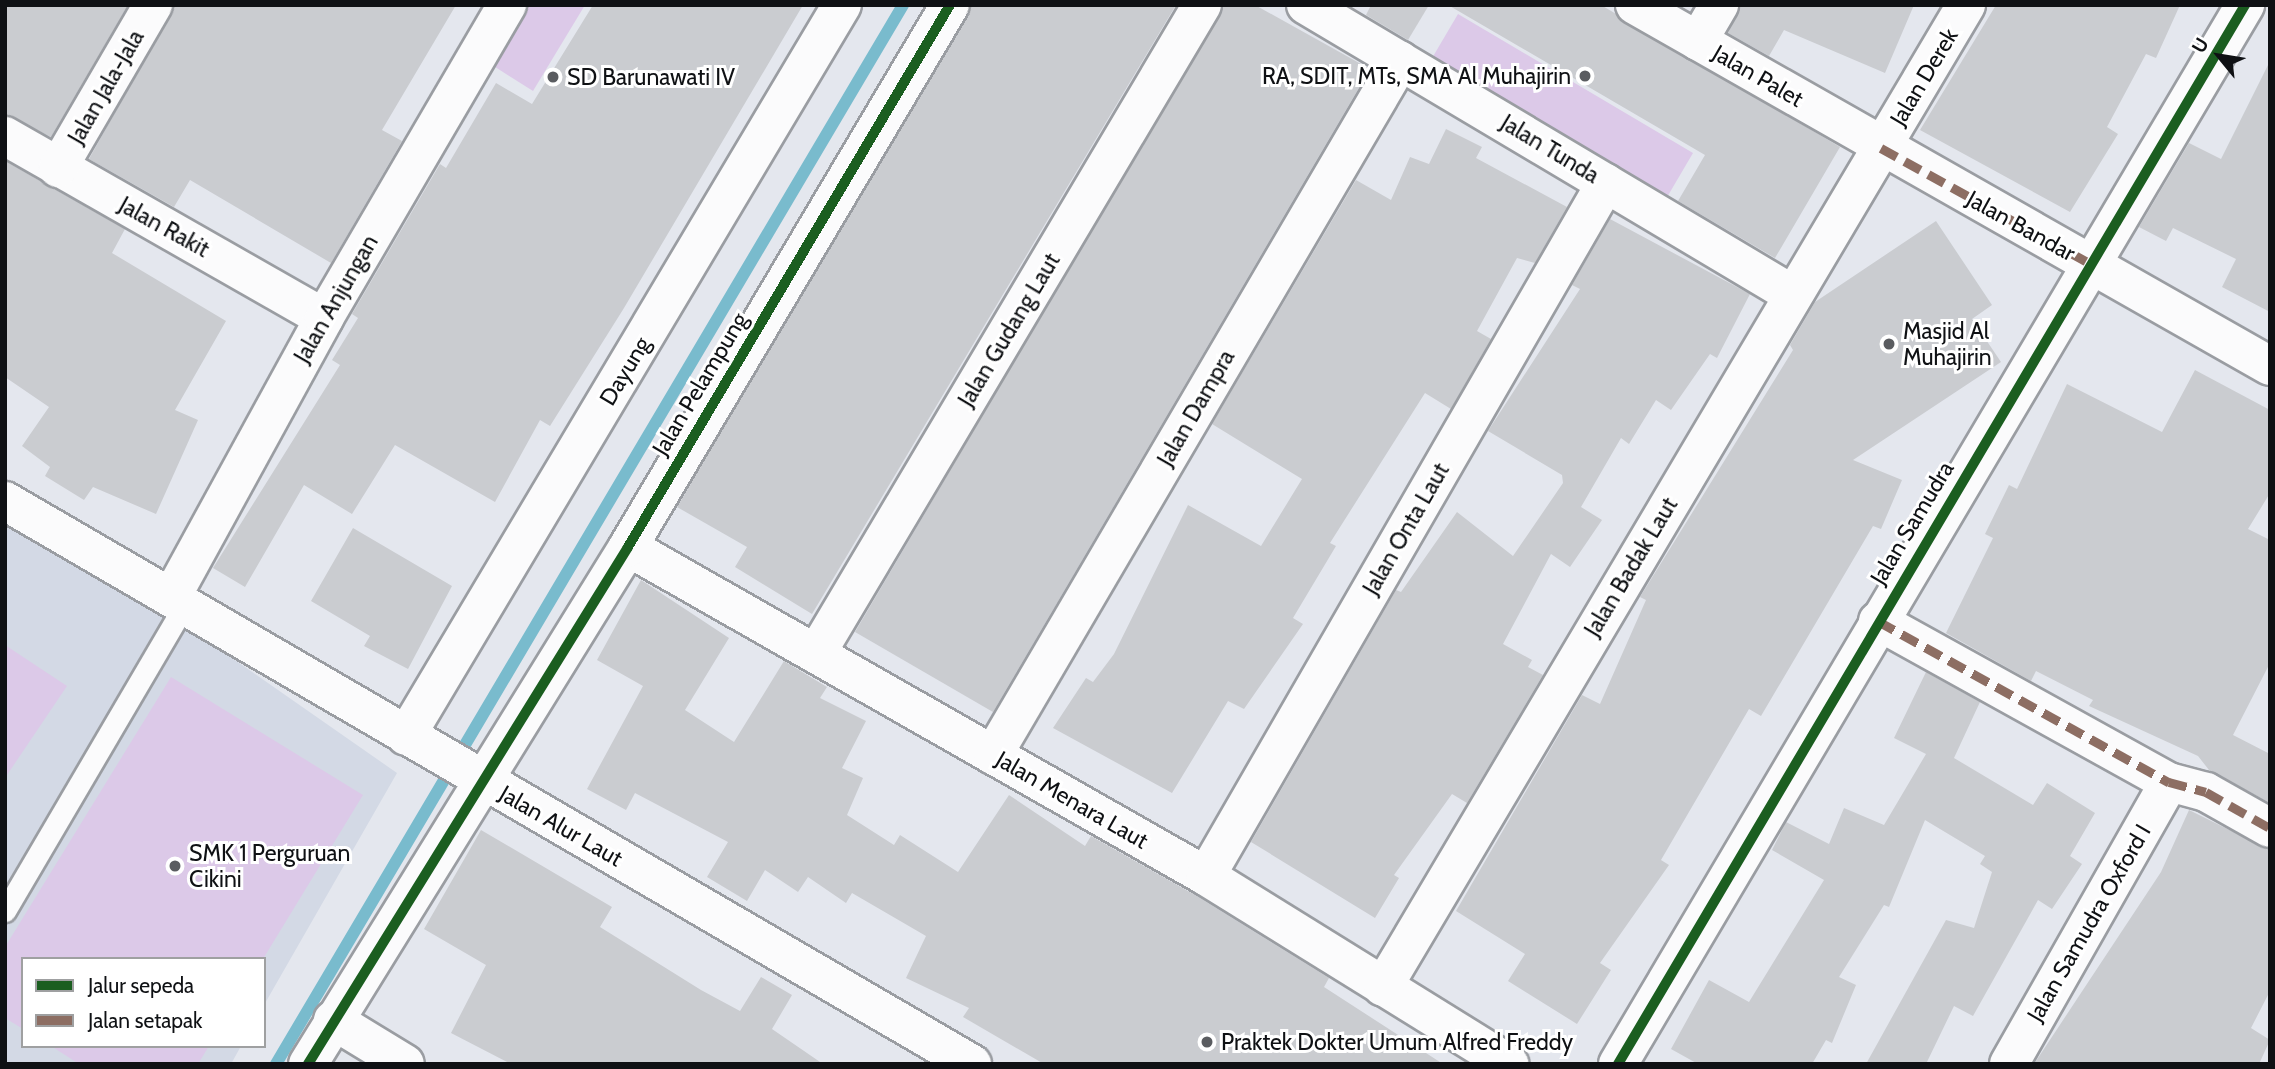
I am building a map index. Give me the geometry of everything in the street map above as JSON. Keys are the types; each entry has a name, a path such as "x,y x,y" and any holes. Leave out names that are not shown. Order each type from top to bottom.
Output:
{"street":[{"name":"Jalan Jala-Jala","path":"58,168 153,5"},
{"name":"Jalan Anjungan","path":"179,599 324,317 507,5"},
{"name":"Dayung","path":"411,739 842,5"},
{"name":"Jalan Pelampung","path":"308,1064 481,780 628,547 950,5"},
{"name":"Jalan Gudang Laut","path":"816,654 1202,5"},
{"name":"Jalan Tunda","path":"1306,5 1792,294"},
{"name":"Jalan Palet","path":"1635,5 1881,148"},
{"path":"1698,41 1719,5"},
{"name":"Jalan Derek","path":"1881,148 1966,5"},
{"name":"Jalan Samudra","path":"1626,1061 1878,621 2245,5"},
{"name":"Jalan Dampra","path":"993,755 1400,61"},
{"name":"Jalan Rakit","path":"5,136 324,317"},
{"name":"Jalan Bandar","path":"1881,148 2270,366"},
{"name":"Jalan Badak Laut","path":"1383,987 1881,148"},
{"name":"Jalan Onta Laut","path":"1206,876 1606,183"},
{"name":"Jalan Alur Laut","path":"5,501 179,599 411,739 972,1064"},
{"name":"Jalan Menara Laut","path":"628,547 1206,876 1509,1064"},
{"path":"1878,621 2169,782 2206,792 2270,828"},
{"name":"Jalan Samudra Oxford I","path":"2009,1064 2169,782"},
{"path":"333,1020 405,1064"}],"lane":[{"path":"5,911 179,599"}],"shaded area":[{"path":"529,5 585,5 533,91 492,65"},
{"path":"1458,14 1693,153 1663,204 1428,65"},
{"name":"SMK 1 Perguruan Cikini","path":"5,519 166,612 397,773 266,1002 266,957 21,957 21,1048 240,1048 231,1064 5,1064"},
{"path":"5,645 67,686 5,778"},
{"path":"171,677 363,795 264,957 21,957 21,1028 5,1018 5,947"},
{"path":"54,1048 208,1048 198,1064 79,1064"}],"building":[{"path":"5,5 128,5 51,137 5,114"},
{"path":"175,5 456,5 382,130 402,141 331,263 190,180 174,207 89,159"},
{"path":"593,5 803,5 624,308 550,426 540,420 495,502 395,445 352,514 304,485 245,587 213,568 340,365 332,360 358,318 352,314 440,164 446,168 496,83 532,104"},
{"path":"972,5 1176,5 812,614 735,567 747,547 677,507"},
{"path":"1224,5 1255,5 1370,69 993,712 855,632"},
{"path":"1371,5 1429,5 1408,40 1366,15"},
{"path":"1448,5 1601,5 1840,147 1775,258 1678,201 1705,155"},
{"path":"1741,5 1914,5 1885,73 1784,30 1769,56 1728,33"},
{"path":"1996,5 2180,5 2156,58 2146,54 2107,127 2118,134 2070,212 1920,130"},
{"path":"2270,61 2270,312 2222,287 2236,259 2173,228 2166,241 2139,227 2189,143 2221,159"},
{"path":"1446,129 1482,147 1476,158 1567,207 1535,263 1517,258 1477,331 1491,339 1451,409 1425,393 1330,543 1336,546 1293,618 1303,624 1244,709 1228,701 1172,793 1053,728 1086,678 1093,682 1114,654 1188,505 1261,546 1302,479 1212,424 1356,180 1391,200 1410,157 1429,164"},
{"path":"5,161 125,229 112,253 226,321 175,410 198,420 156,514 93,487 84,500 45,476 50,467 22,446 49,407 5,377"},
{"path":"1610,219 1750,294 1717,358 1710,354 1671,410 1656,400 1629,444 1621,438 1581,507 1602,520 1570,567 1551,554 1503,644 1532,660 1528,667 1543,675 1467,803 1452,794 1394,875 1399,878 1375,918 1251,842 1396,590 1401,592 1457,512 1513,556 1563,483 1562,475 1488,431 1580,289 1572,285"},
{"path":"1936,221 1992,305 1972,319 2001,362 1853,460 1902,480 1881,529 1873,526 1761,716 1749,709 1661,860 1669,865 1600,963 1611,970 1577,1024 1508,981 1525,954 1456,911 1582,695 1600,704 1646,600 1640,597 1793,350 1790,345 1815,302"},
{"path":"2195,370 2270,410 2270,493 2248,529 2270,540 2270,663 2233,735 2270,754 2270,803 2209,770 2198,756 2089,706 2093,700 2036,671 2031,681 1946,633 1993,538 1985,534 2009,485 2017,489 2067,384 2162,432"},
{"path":"353,528 452,586 408,669 364,646 370,636 311,601"},
{"path":"641,580 729,638 685,710 734,742 784,661 827,687 820,698 866,721 842,768 863,778 847,815 894,845 900,835 958,872 1009,795 1085,846 1091,836 1195,895 1329,978 1324,987 1443,1064 1044,1064 963,1017 969,1008 906,978 926,936 852,893 846,903 808,877 798,892 765,870 747,901 707,877 728,842 635,793 626,810 587,789 643,686 597,660"},
{"path":"1926,672 1980,702 1954,758 2033,805 2047,783 2095,813 2070,856 2082,864 2052,909 2038,900 1973,1016 1954,1006 1926,1064 1866,1064 1946,920 1974,928 1992,872 1980,864 1985,856 1925,820 1889,907 1884,905 1839,977 1856,985 1832,1043 1826,1040 1812,1064 1698,1064 1671,1049 1709,980 1749,1002 1824,880 1772,850 1786,822 1829,844 1844,808 1884,825 1926,754 1894,738"},
{"path":"2189,810 2270,850 2270,991 2251,1028 2270,1040 2259,1064 2034,1064 2161,872"},
{"path":"481,830 612,907 600,927 740,1011 761,977 792,995 772,1029 823,1064 511,1064 451,1033 486,965 424,929"}],"waterway":[{"path":"276,1064 903,5"}],"marked path":[{"path":"1881,148 2091,264"},
{"path":"1878,621 2169,782 2206,792 2270,828"}],"cycle path":[{"path":"308,1064 628,547 950,5"},
{"path":"1618,1064 2245,5"}],"place":[{"name":"RA, SDIT, MTs, SMA Al Muhajirin","path":"1585,76"},
{"name":"SD Barunawati IV","path":"553,77"},
{"name":"Masjid Al Muhajirin","path":"1889,344"},
{"name":"SMK 1 Perguruan Cikini","path":"175,866"},
{"name":"Praktek Dokter Umum Alfred Freddy","path":"1207,1042"}]}
